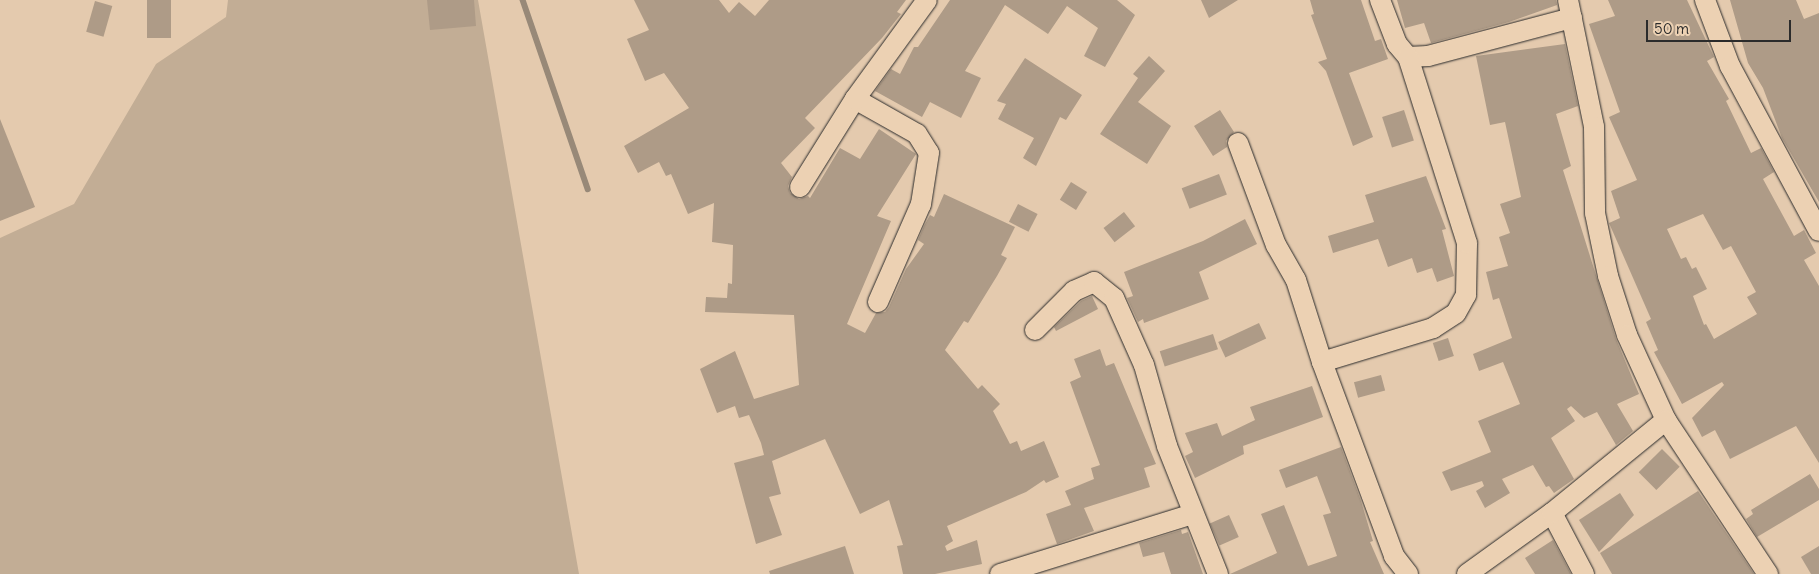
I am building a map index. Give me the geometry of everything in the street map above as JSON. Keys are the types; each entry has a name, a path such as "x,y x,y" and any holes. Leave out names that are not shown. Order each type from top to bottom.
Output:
{"street":[{"path":"800,187 854,99 927,0"},
{"path":"1322,362 1433,328 1456,313 1466,295 1467,243 1408,56 1397,44 1380,0"},
{"path":"1705,0 1730,66 1819,231"},
{"path":"1408,56 1428,56 1570,9 1594,127 1595,213 1608,276 1627,335 1666,420 1768,574"},
{"path":"854,99 917,134 929,153 922,204 878,302"},
{"path":"1238,143 1276,245 1296,280 1322,362 1394,556 1408,574"},
{"path":"1034,330 1074,290 1094,282 1114,298 1144,365 1166,446 1192,514 1218,574"},
{"path":"1467,574 1552,514 1666,420"},
{"path":"1000,574 1192,514"},
{"path":"1552,514 1584,574"}],"shaded area":[{"path":"228,0 478,0 579,574 0,574 0,238 74,204 156,64 226,17"}],"building":[{"path":"147,0 171,0 171,38 147,38"},
{"path":"427,0 474,0 476,26 430,30"},
{"path":"634,0 719,0 729,13 739,2 755,16 769,0 906,0 897,12 901,14 882,38 805,118 815,128 781,163 792,177 788,186 790,193 799,199 808,196 810,198 840,148 860,159 879,129 916,154 877,216 891,221 847,324 865,333 876,313 885,312 889,307 906,269 924,244 918,240 924,226 930,215 934,217 944,194 1015,227 1001,255 1007,258 997,276 968,323 964,321 945,350 978,389 982,385 1000,404 993,411 1010,444 1017,441 1021,451 1044,441 1059,477 1046,483 1044,480 1026,492 947,526 953,541 945,546 947,551 977,540 982,564 935,574 903,574 897,546 903,545 889,500 860,514 825,439 772,461 781,494 769,497 782,535 756,544 734,463 764,455 761,443 749,415 739,418 735,406 717,413 700,369 735,351 754,399 799,385 794,315 705,312 706,297 727,298 728,283 732,284 733,245 712,242 714,203 688,214 671,174 666,176 659,162 638,173 624,146 689,108 664,73 645,81 627,39 649,30"},
{"path":"950,0 1117,0 1135,15 1105,67 1084,56 1098,28 1067,6 1048,34 1005,5 965,71 981,78 961,118 930,102 922,117 875,91 891,69 900,74 914,47 918,47"},
{"path":"1201,0 1238,0 1209,18"},
{"path":"1310,0 1361,0 1375,41 1381,39 1388,59 1349,73 1373,137 1353,146 1326,71 1318,62 1327,59 1311,15 1314,14"},
{"path":"1397,0 1556,0 1557,5 1509,22 1431,43 1424,23 1405,28"},
{"path":"1608,0 1687,0 1714,57 1707,61 1729,99 1726,101 1751,153 1761,148 1774,172 1763,179 1794,236 1804,230 1816,253 1804,260 1819,286 1819,463 1796,426 1730,459 1715,430 1702,437 1692,418 1724,385 1722,382 1682,404 1654,352 1658,350 1646,322 1651,319 1609,223 1620,218 1611,191 1637,180 1609,117 1620,112 1589,24 1615,16","holes":["1703,214 1723,250 1731,246 1756,292 1747,297 1757,314 1714,339 1706,324 1704,325 1693,296 1707,289 1696,267 1692,269 1686,257 1681,259 1667,229"]},
{"path":"1730,0 1796,0 1804,19 1819,13 1819,202 1782,138 1763,88 1748,63"},
{"path":"95,1 112,6 103,37 86,32"},
{"path":"1565,44 1578,106 1556,114 1571,166 1563,170 1616,339 1639,394 1617,404 1633,431 1616,445 1597,412 1584,418 1571,406 1567,409 1575,421 1551,438 1574,479 1554,493 1549,486 1546,487 1533,465 1502,479 1510,493 1485,508 1476,491 1484,486 1482,481 1451,491 1442,472 1491,452 1478,421 1520,404 1503,362 1479,371 1473,354 1512,338 1499,298 1493,300 1486,272 1508,266 1499,237 1510,233 1500,204 1521,197 1505,122 1490,125 1476,56"},
{"path":"1149,56 1165,71 1138,102 1171,126 1147,164 1100,134 1138,78 1133,74"},
{"path":"1025,58 1082,95 1066,120 1060,117 1036,166 1023,158 1034,138 998,119 1006,104 997,101"},
{"path":"1220,110 1234,132 1226,141 1227,147 1213,156 1194,126"},
{"path":"1404,110 1414,140 1392,148 1382,117"},
{"path":"0,119 35,207 0,221"},
{"path":"1219,174 1227,195 1190,209 1182,188"},
{"path":"1426,176 1446,229 1442,230 1454,276 1437,282 1432,268 1417,273 1412,258 1388,267 1378,239 1333,253 1328,236 1374,222 1365,195"},
{"path":"1071,182 1087,192 1076,210 1060,200"},
{"path":"1018,204 1038,214 1029,232 1009,222"},
{"path":"1124,212 1135,226 1115,242 1104,228"},
{"path":"1245,219 1257,244 1199,272 1209,299 1144,323 1143,319 1138,322 1127,298 1133,296 1124,272 1203,241"},
{"path":"1092,296 1098,309 1056,331 1054,327 1081,301"},
{"path":"1259,323 1266,338 1225,357 1218,342"},
{"path":"1213,334 1218,349 1165,367 1160,351"},
{"path":"1448,338 1454,356 1439,361 1433,343"},
{"path":"1100,349 1106,366 1114,363 1156,464 1144,468 1150,487 1084,508 1094,531 1057,544 1046,514 1071,505 1065,491 1094,479 1091,468 1100,465 1070,382 1081,377 1074,359"},
{"path":"1381,375 1385,390 1358,398 1354,382"},
{"path":"1312,386 1323,417 1243,446 1244,454 1195,478 1185,456 1193,452 1185,433 1217,423 1222,436 1255,420 1250,407"},
{"path":"1341,447 1361,501 1373,541 1370,542 1384,574 1230,574 1277,553 1261,514 1284,505 1308,566 1337,556 1323,515 1331,513 1317,476 1286,488 1279,470"},
{"path":"1662,449 1680,467 1656,490 1639,472"},
{"path":"1810,474 1819,489 1819,500 1757,537 1746,519 1753,514 1751,510"},
{"path":"1698,491 1754,574 1612,574 1600,553"},
{"path":"1620,493 1634,515 1599,552 1579,520"},
{"path":"1229,515 1239,537 1220,545 1210,524"},
{"path":"1181,530 1182,534 1188,532 1203,574 1171,574 1164,552 1143,557 1139,543"},
{"path":"1553,540 1571,574 1535,574 1525,558"},
{"path":"845,546 854,574 770,574 769,571"},
{"path":"1819,546 1819,574 1811,574 1801,557"}],"waterway":[{"path":"523,0 588,189"}]}
